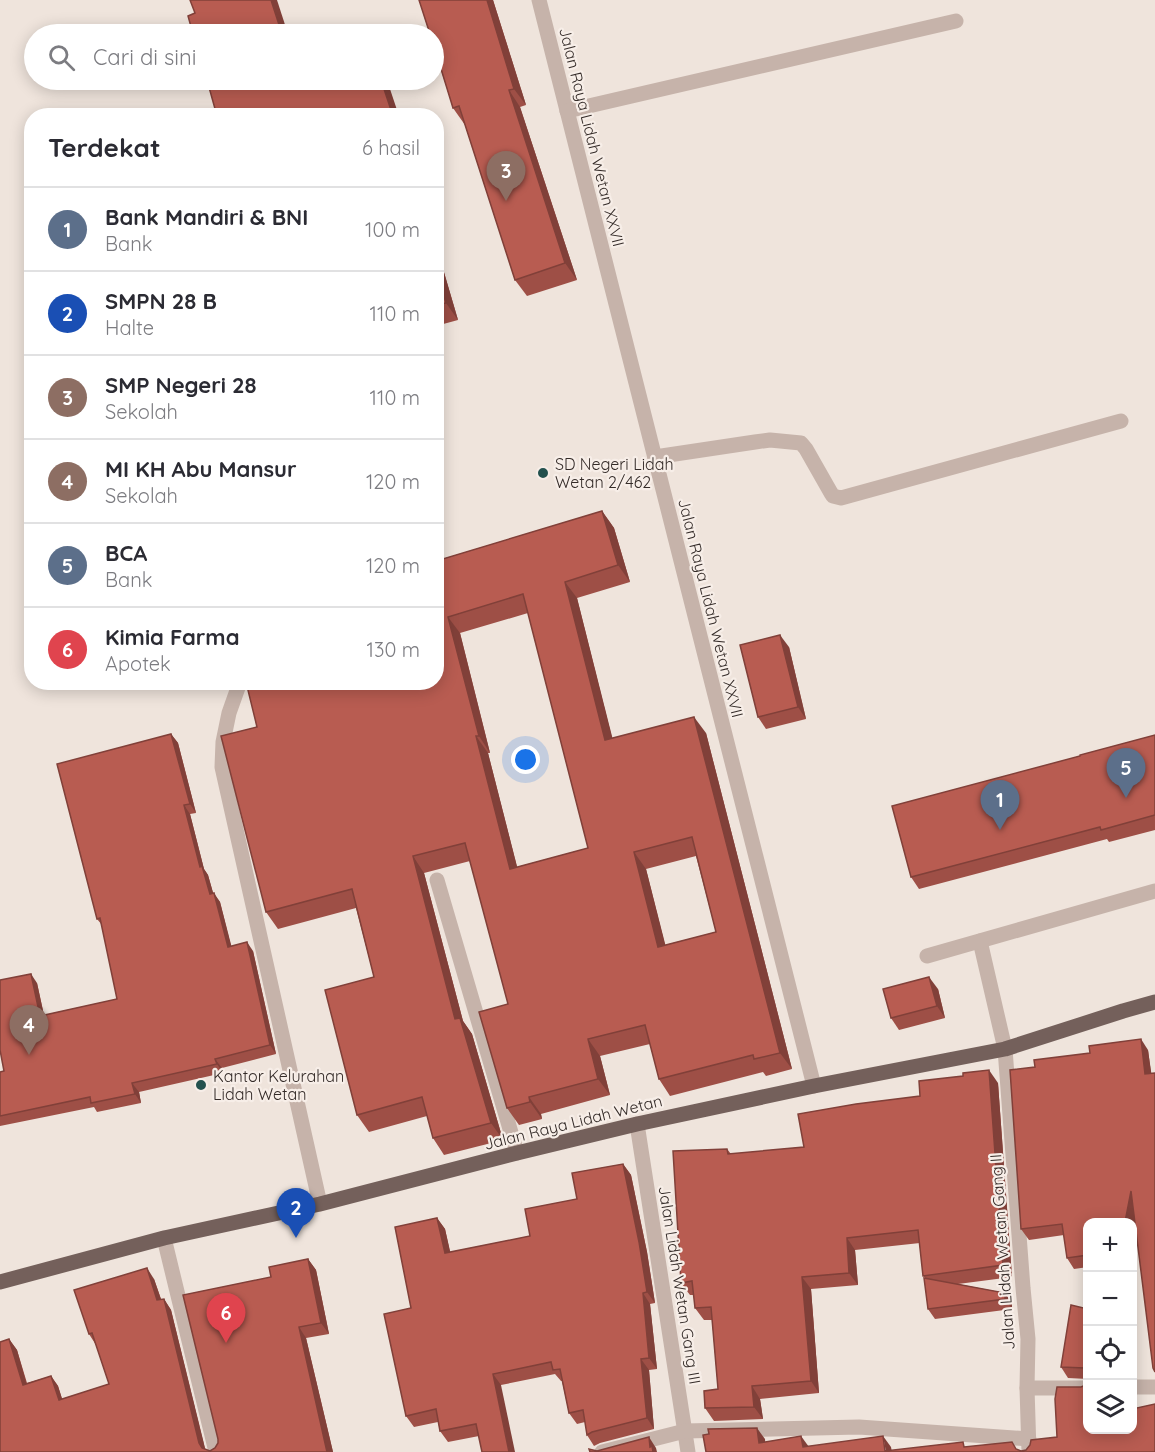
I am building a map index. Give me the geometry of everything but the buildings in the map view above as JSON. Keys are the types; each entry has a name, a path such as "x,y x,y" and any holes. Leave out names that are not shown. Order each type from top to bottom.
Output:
{"main road":[{"name":"Jalan Raya Lidah Wetan","path":"0,1282 164,1238 320,1204 637,1124 814,1086 1005,1049 1155,1002"}],"street":[{"name":"Jalan Raya Lidah Wetan XXVII","path":"538,0 814,1086"},
{"path":"567,111 956,21"},
{"path":"655,457 755,442 801,443 831,493 837,498 842,498 1121,421"},
{"path":"237,690 229,713 223,742 222,767 320,1204"},
{"path":"437,880 517,1153"},
{"path":"927,957 1155,891"},
{"name":"Jalan Lidah Wetan Gang II","path":"980,941 1005,1049 1028,1339 1029,1445"},
{"name":"Jalan Lidah Wetan Gang III","path":"637,1124 688,1452"},
{"path":"164,1238 216,1452"},
{"path":"1137,1388 1155,1387"},
{"path":"1027,1388 1083,1388"},
{"path":"602,1452 685,1431 859,1427 1029,1445"}],"place":[{"name":"SMP Negeri 28","path":"506,201"},
{"name":"SD Negeri Lidah Wetan 2/462","path":"543,473"},
{"name":"BCA","path":"1126,798"},
{"name":"Bank Mandiri & BNI","path":"1000,830"},
{"name":"MI KH Abu Mansur","path":"29,1055"},
{"name":"Kantor Kelurahan Lidah Wetan","path":"201,1085"},
{"name":"SMPN 28 B","path":"296,1238"},
{"name":"Kimia Farma","path":"226,1343"}]}
